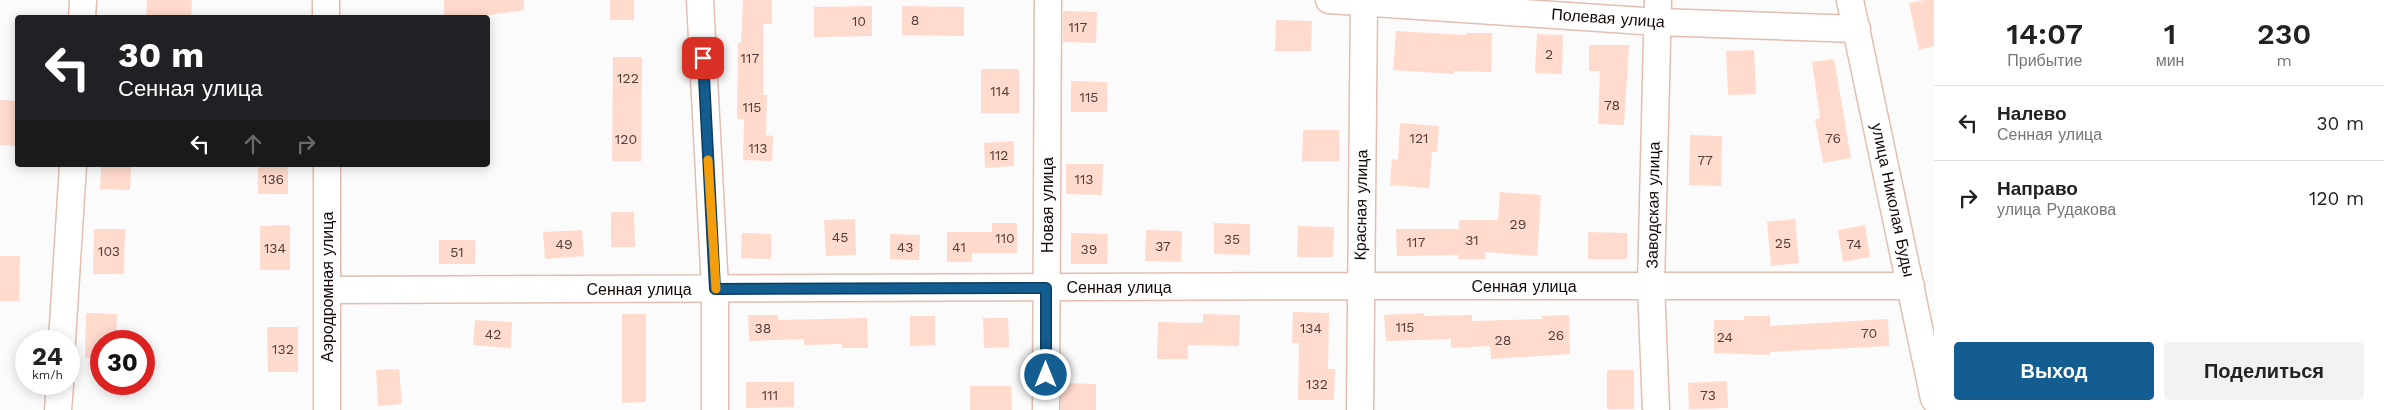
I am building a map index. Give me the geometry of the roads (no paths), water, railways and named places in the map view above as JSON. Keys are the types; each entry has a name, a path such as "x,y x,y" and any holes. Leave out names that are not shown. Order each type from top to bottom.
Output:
{"street":[{"path":"82,15 83,0"},
{"path":"326,0 326,15"},
{"path":"700,0 715,289 715,410"},
{"name":"Новая улица","path":"1046,410 1048,0"},
{"name":"Полевая улица","path":"1329,0 1658,11 1857,28"},
{"name":"улица Николая Буды","path":"1850,0 1934,400"},
{"name":"Красная улица","path":"1360,410 1364,1"},
{"name":"Заводская улица","path":"1656,410 1651,285 1658,11"},
{"path":"63,330 73,167"},
{"name":"Аэродромная улица","path":"326,167 328,410"},
{"name":"Сенная улица","path":"327,290 1651,285 1911,286"},
{"path":"58,410 59,395"}]}
